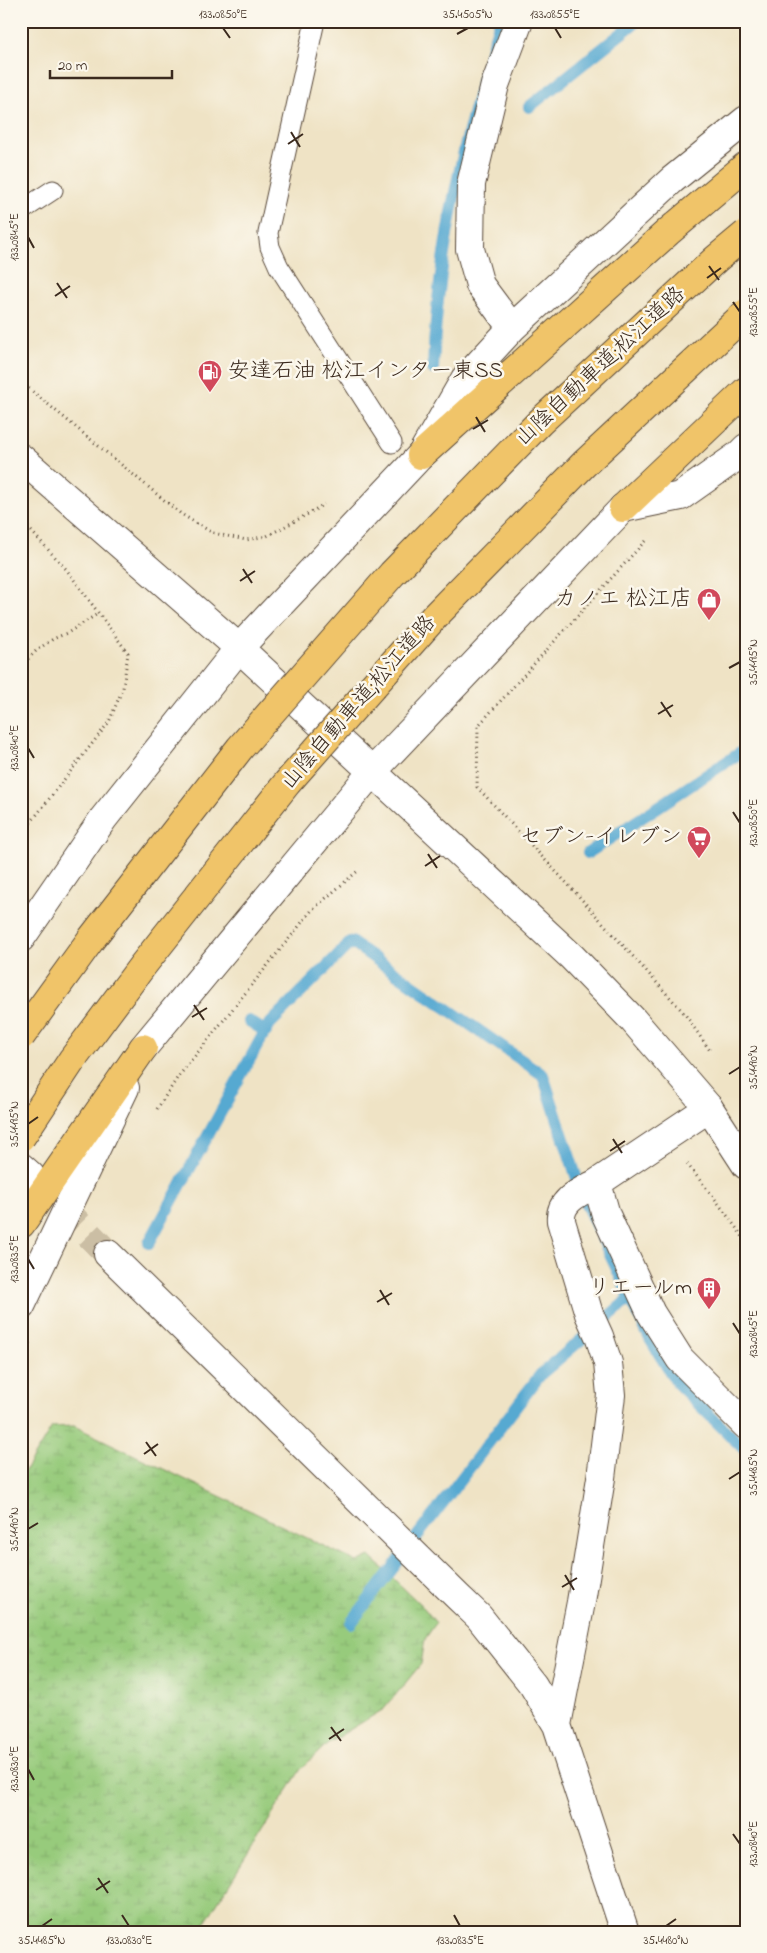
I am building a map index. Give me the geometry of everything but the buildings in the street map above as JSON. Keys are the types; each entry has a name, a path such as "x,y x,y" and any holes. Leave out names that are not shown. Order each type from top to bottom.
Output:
{"highway":[{"path":"420,455 668,232 746,166"},
{"name":"山陰自動車道;松江道路","path":"21,1036 92,938 240,748 392,574 540,422 716,259 746,234"},
{"name":"山陰自動車道;松江道路","path":"21,1136 72,1060 142,965 287,783 462,588 584,464 746,313"},
{"path":"624,508 746,390"},
{"path":"21,1224 143,1048"}],"street":[{"path":"512,328 480,285 470,249 471,184 495,85 519,21"},
{"path":"21,938 103,819 238,648 420,455 465,379 512,328 672,180 746,120"},
{"path":"21,1306 143,1048 372,772 624,508 681,496 746,448"},
{"path":"21,458 238,648 572,957 633,1020 709,1108 746,1165"},
{"path":"557,1725 581,1602 612,1395 608,1363 594,1325 560,1213 562,1206 709,1108"},
{"path":"586,1190 606,1215 651,1314 680,1359 746,1425"},
{"path":"108,1254 479,1617 533,1685 557,1725 625,1932"}],"lane":[{"path":"315,21 268,233 270,247 279,267 392,443"},
{"path":"21,211 53,190"}],"path":[{"path":"21,382 181,514 213,533 246,540 267,536 331,499"},
{"path":"21,520 66,569 128,653 123,688 109,722 21,835"},
{"path":"647,539 478,726 477,788 569,885 684,1013 712,1054"},
{"path":"21,666 37,650 53,639 69,632 99,613"},
{"path":"152,1116 178,1077 312,910 359,870"},
{"path":"665,1138 715,1198 746,1241"},
{"path":"21,1356 31,1339"}],"green space":[{"path":"74,1426 357,1562 370,1556 424,1608 436,1623 425,1639 421,1664 384,1709 328,1743 301,1769 199,1932 21,1932 21,1477 52,1427"}],"waterway":[{"path":"433,369 440,280 455,193 475,106 500,21"},
{"path":"529,107 637,21"},
{"path":"588,853 746,749"},
{"path":"149,1243 268,1026 351,942 543,1075 584,1200 650,1339 677,1383 746,1451"},
{"path":"249,1021 266,1032"},
{"path":"351,1623 541,1374 629,1299"}],"tunnel":[{"path":"30,1175 108,1254"}],"place":[{"name":"安達石油 松江インター東SS","path":"210,393"},
{"name":"カノエ 松江店","path":"709,621"},
{"name":"セブン-イレブン","path":"699,859"},
{"name":"リエールm","path":"709,1310"}]}
